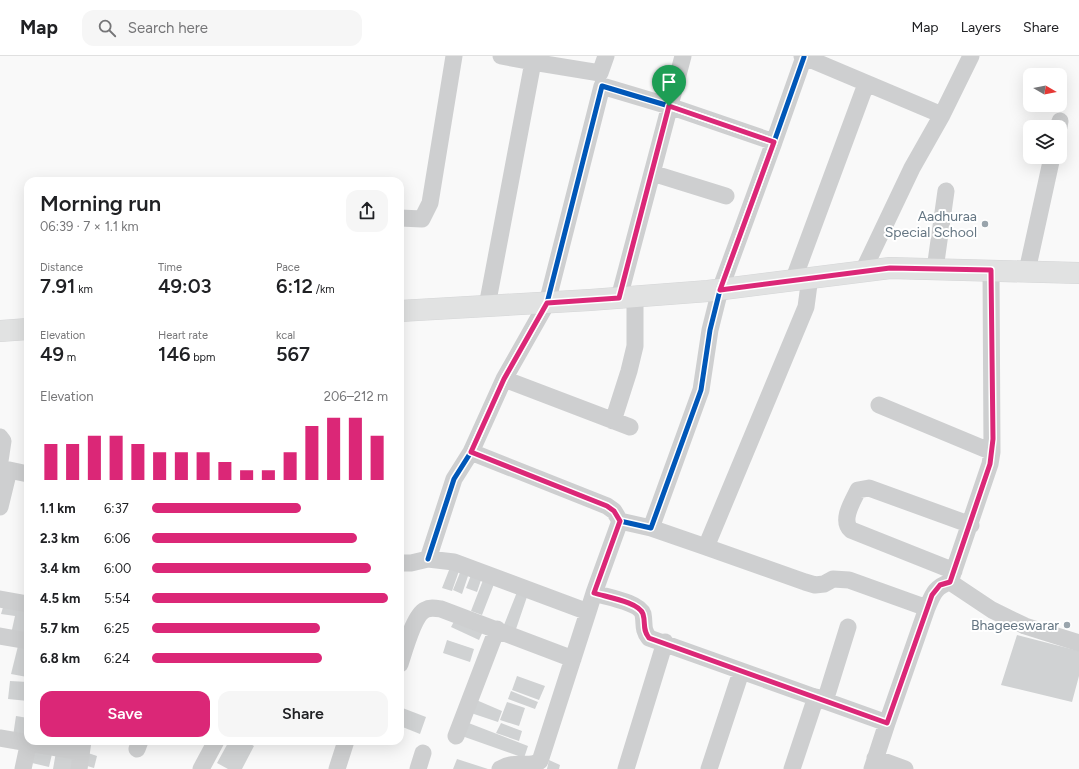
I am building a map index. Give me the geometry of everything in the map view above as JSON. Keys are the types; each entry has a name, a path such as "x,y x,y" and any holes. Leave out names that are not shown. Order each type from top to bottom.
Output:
{"main road":[{"path":"404,311 627,298 720,290 890,268 1079,272"},
{"path":"0,331 24,329"}],"street":[{"path":"404,218 422,218 430,203 454,56"},
{"path":"501,56 575,69 669,106 774,142"},
{"path":"428,559 454,479 471,452 538,303 601,79 606,56"},
{"path":"613,421 629,371 634,346 627,298 652,173 683,56"},
{"path":"651,528 701,390 710,330 720,290 774,142 803,56 942,115"},
{"path":"863,271 912,168 942,115 971,56"},
{"path":"490,306 540,63"},
{"path":"706,547 806,307 802,279 866,84"},
{"path":"1027,271 1050,164"},
{"path":"652,173 726,196"},
{"path":"935,269 946,191"},
{"path":"905,769 874,764 932,595 940,585 952,577 971,525 990,464 992,452 991,270"},
{"path":"504,379 630,427"},
{"path":"879,405 992,452"},
{"path":"0,437 3,441 0,507"},
{"path":"471,452 607,506 614,511 620,521 651,528 815,585 824,584 833,579 849,580 927,608"},
{"path":"3,466 24,473"},
{"path":"971,525 869,488 858,490 846,522 851,530 952,577 992,610 1025,626 1079,643"},
{"path":"500,769 512,764 529,767 535,766 540,761 594,593 620,521"},
{"path":"406,563 428,559 454,562 588,612"},
{"path":"594,593 630,603 638,607 643,613 644,632 649,638 665,642 741,672 887,723"},
{"path":"0,599 24,603"},
{"path":"404,653 417,618 426,609 441,609 573,659"},
{"path":"792,769 848,626"},
{"path":"456,736 497,629"},
{"path":"0,636 24,640"},
{"path":"626,769 665,642"},
{"path":"708,769 741,672"},
{"path":"0,738 24,741"},
{"path":"24,769 28,745"},
{"path":"69,745 82,746 79,769"},
{"path":"201,769 214,745"},
{"path":"337,769 345,745"}],"building":[{"path":"451,565 460,568 452,591 442,588"},
{"path":"461,570 469,573 462,594 453,590"},
{"path":"473,570 483,574 477,592 466,588"},
{"path":"485,575 496,579 482,615 471,611"},
{"path":"519,587 529,591 516,629 504,625"},
{"path":"4,604 24,607 24,637 11,634 15,616 1,614"},
{"path":"457,616 484,629 479,640 451,627"},
{"path":"1017,635 1079,651 1079,676 1072,702 1001,685"},
{"path":"447,640 474,649 470,662 443,653"},
{"path":"18,646 24,647 24,676 11,674"},
{"path":"517,676 545,686 539,700 512,690"},
{"path":"10,681 24,682 24,701 8,699"},
{"path":"511,691 538,702 535,709 508,699"},
{"path":"474,699 502,711 498,722 468,712"},
{"path":"507,702 525,708 519,726 500,720"},
{"path":"404,709 426,717 420,734 404,728"},
{"path":"16,716 24,717 24,738 13,736"},
{"path":"466,722 528,746 524,758 459,735"},
{"path":"501,723 522,731 519,741 496,733"},
{"path":"227,745 254,746 242,769 228,769 217,763"},
{"path":"35,750 52,754 49,767 32,763"},
{"path":"56,752 77,756 74,769 53,769"},
{"path":"88,753 97,756 94,768 84,765"},
{"path":"457,759 488,769 453,769"},
{"path":"549,760 560,765 559,769 547,769"}],"cycle path":[{"path":"428,559 454,479 471,452 504,379 547,303 602,86 669,106 774,142 804,57"},
{"path":"620,521 651,528 701,390 710,330 720,290 774,142"}],"place":[{"name":"Aadhuraa Special School","path":"985,224"},
{"name":"Bhageeswarar","path":"1067,625"}],"route":[{"path":"669,106 774,142 720,290 793,281 810,277 890,268 991,270 993,439 990,464 971,525 950,582 940,585 932,595 887,723 741,672 665,642 649,638 644,632 643,613 638,607 630,603 594,593 620,521 614,511 607,506 471,452 504,379 547,303 619,298 669,106"}]}
